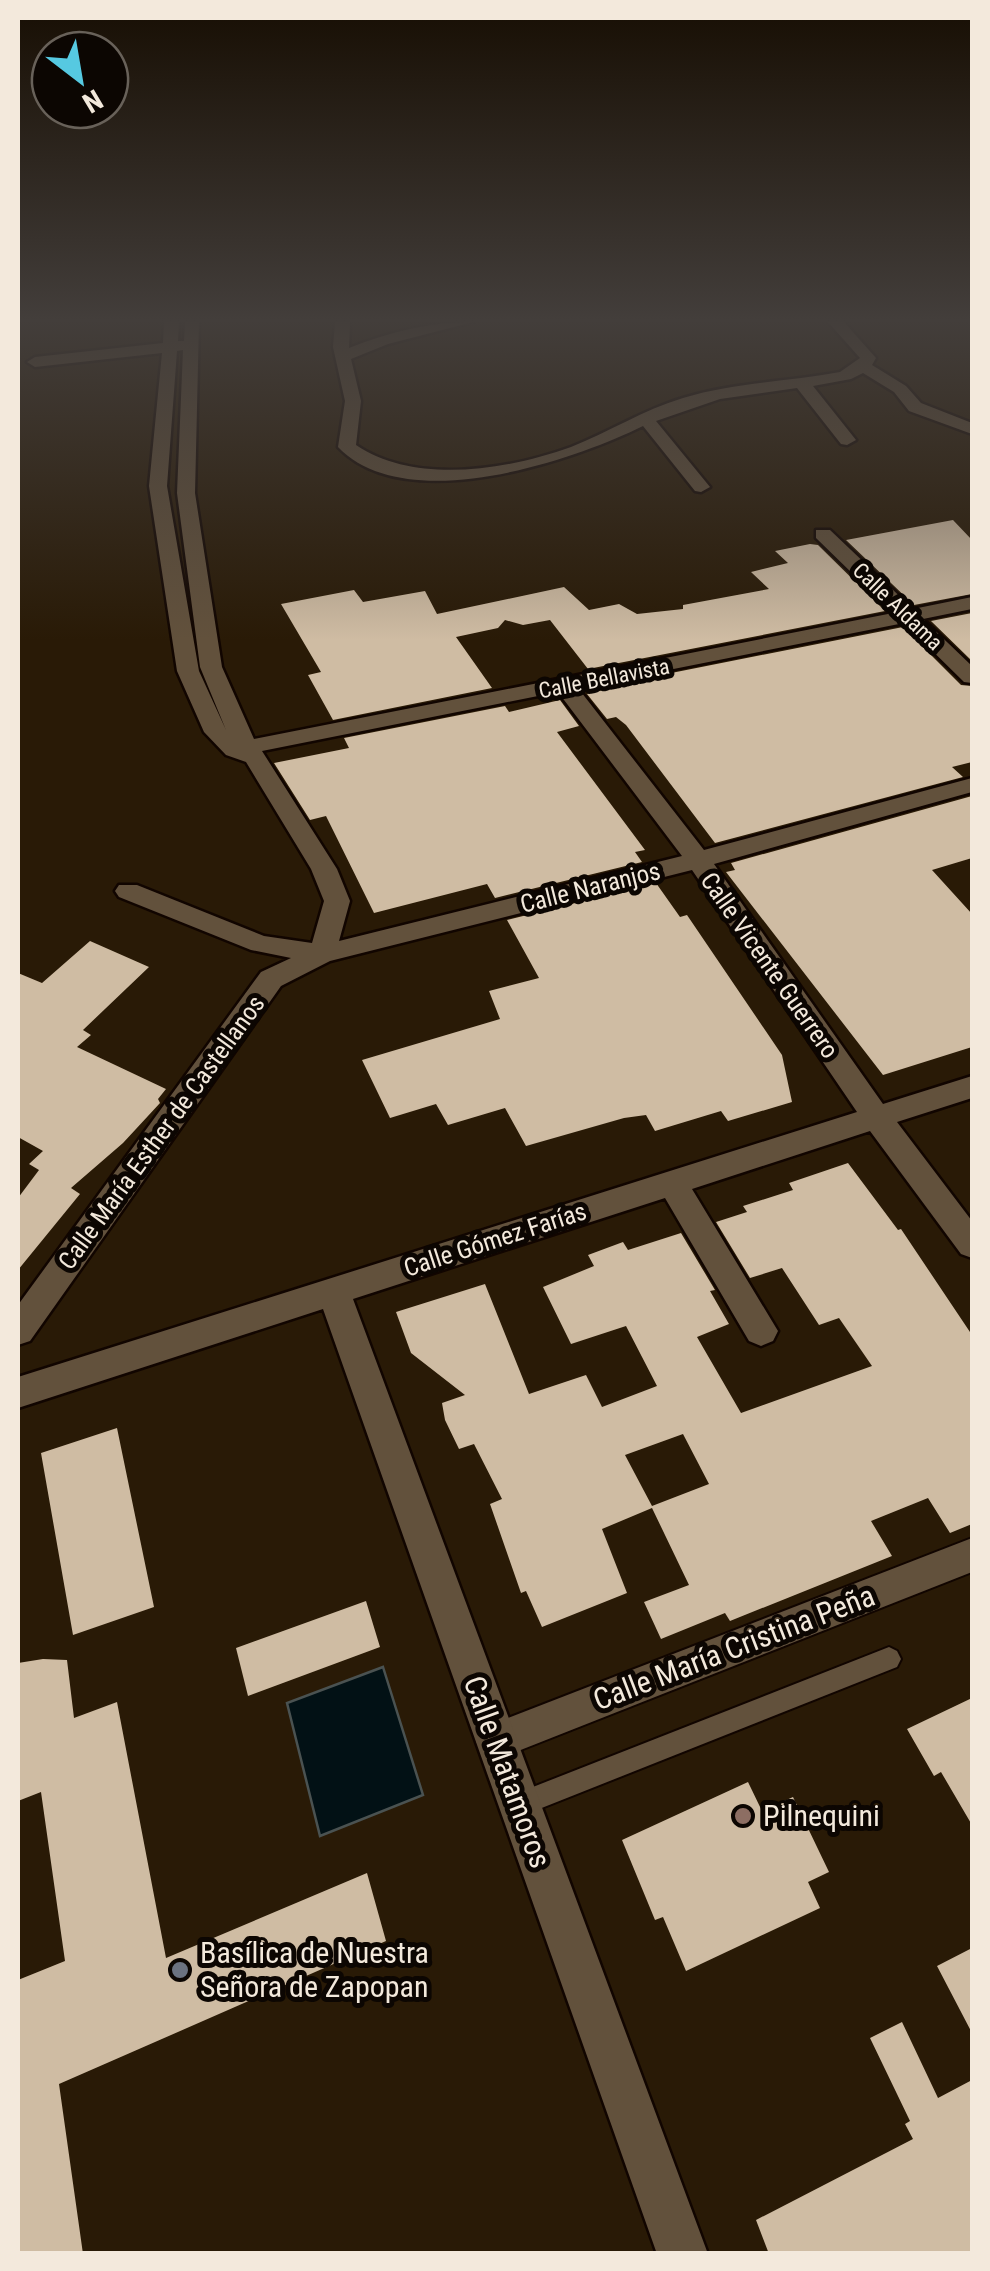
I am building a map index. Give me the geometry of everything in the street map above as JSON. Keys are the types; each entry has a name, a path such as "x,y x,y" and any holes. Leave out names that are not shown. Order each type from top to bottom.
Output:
{"street":[{"path":"164,428 159,495 188,672 216,732 247,754"},
{"path":"128,891 260,944 322,954 337,901 324,869 247,754 211,667 186,494 188,428"},
{"path":"349,428 347,447 384,467 453,472 523,466 576,451 624,428"},
{"path":"653,428 701,487"},
{"path":"837,428 847,440"},
{"path":"159,495 186,494"},
{"name":"Calle Aldama","path":"824,534 972,677"},
{"name":"Calle Bellavista","path":"247,754 972,603"},
{"name":"Calle Vicente Guerrero","path":"565,686 698,860 876,1118 972,1245"},
{"name":"Calle Naranjos","path":"322,954 698,860 972,786"},
{"name":"Calle María Esther de Castellanos","path":"18,1330 272,979 322,954"},
{"name":"Calle Gómez Farías","path":"18,1392 972,1088"},
{"path":"672,1182 761,1331"},
{"name":"Calle Matamoros","path":"333,1290 684,2254"},
{"name":"Calle María Cristina Peña","path":"495,1741 972,1555"}],"lane":[{"path":"518,1805 888,1659"}],"shaded area":[{"path":"383,1667 423,1795 320,1836 287,1703"}],"building":[{"path":"953,520 972,540 972,594 914,605 846,540"},
{"path":"818,545 885,611 588,669 550,620 523,625 505,620 498,628 456,637 492,688 333,720 308,675 321,672 281,604 354,590 363,602 425,591 437,614 564,587 589,610 619,604 637,614 683,609 683,605 769,589 751,572 788,563 775,551"},
{"path":"972,613 972,661 931,621"},
{"path":"903,627 961,685 972,686 972,762 952,767 963,777 715,843 626,725 616,717 607,719 587,694 603,690 601,687"},
{"path":"560,700 579,726 557,732 645,850 635,852 642,862 495,898 487,884 374,913 326,816 310,820 274,763 349,748 344,738 505,706 509,712"},
{"path":"972,796 972,858 932,870 972,914 972,1047 883,1075 726,872 735,870 731,863"},
{"path":"656,883 680,917 687,915 782,1055 792,1102 728,1121 721,1111 655,1131 646,1115 624,1118 526,1146 505,1108 448,1125 436,1104 390,1118 362,1060 500,1019 489,991 539,978 507,920"},
{"path":"90,941 149,967 83,1030 91,1035 77,1047 166,1089 158,1099 160,1103 123,1143 71,1188 80,1194 18,1270 18,1198 39,1170 29,1164 43,1151 18,1137 18,973 42,983"},
{"path":"848,1163 901,1229 972,1335 972,1524 950,1533 928,1498 871,1521 892,1556 730,1621 725,1613 661,1639 644,1602 689,1585 652,1508 602,1529 627,1593 542,1627 526,1591 521,1593 490,1504 502,1499 474,1444 459,1449 445,1420 442,1403 465,1395 411,1353 396,1312 485,1284 529,1394 586,1375 602,1407 657,1386 626,1326 571,1344 543,1287 594,1266 588,1255 623,1242 628,1250 681,1233 715,1290 710,1291 729,1324 697,1337 741,1413 872,1366 839,1318 819,1325 782,1268 750,1278 716,1222 747,1212 743,1206 793,1190 789,1183","holes":["683,1434 709,1484 652,1506 625,1455"]},
{"path":"117,1428 154,1607 73,1635 41,1453"},
{"path":"366,1601 380,1647 248,1696 236,1648"},
{"name":"Basílica de Nuestra Señora de Zapopan","path":"67,1660 74,1718 117,1702 166,1958 367,1873 386,1941 59,2084 83,2254 18,2254 18,1980 65,1961 41,1792 18,1801 18,1663"},
{"path":"972,1698 972,1825 941,1772 934,1776 907,1729"},
{"path":"748,1782 762,1811 793,1797 829,1872 808,1882 820,1908 686,1971 663,1917 655,1920 622,1840"},
{"path":"972,1948 972,2033 937,1966"},
{"path":"902,2022 938,2098 972,2080 972,2254 769,2254 756,2220 913,2139 905,2124 910,2121 870,2038"}],"place":[{"name":"Pilnequini","path":"743,1816"},
{"name":"Basílica de Nuestra Señora de Zapopan","path":"180,1970"}]}
